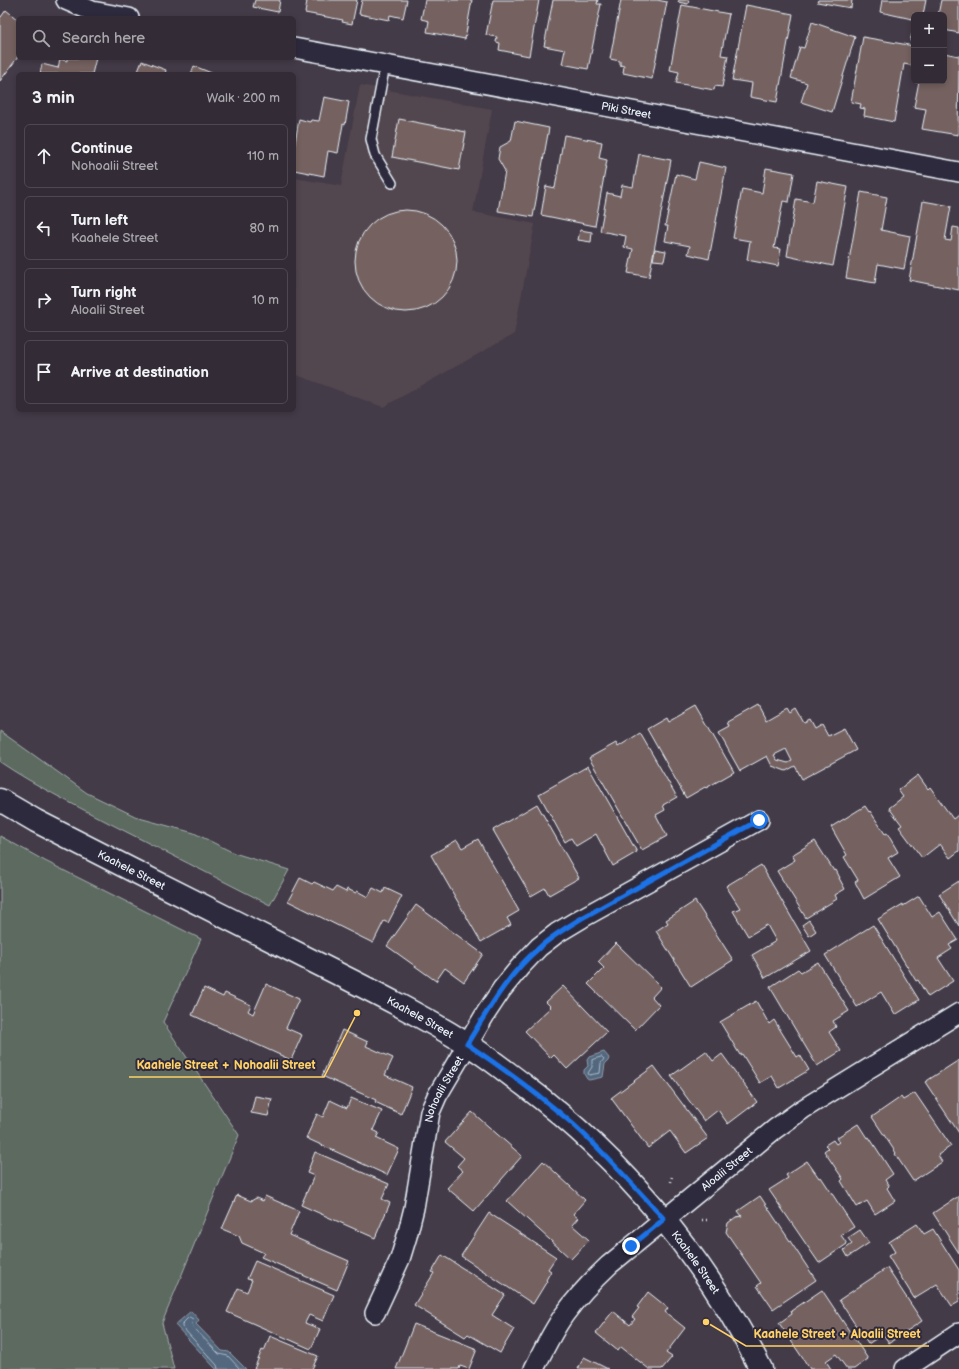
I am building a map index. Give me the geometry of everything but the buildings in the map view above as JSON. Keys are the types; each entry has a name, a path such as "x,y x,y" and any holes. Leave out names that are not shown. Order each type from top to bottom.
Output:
{"street":[{"path":"66,0 92,11 118,16"},
{"name":"Piki Street","path":"296,48 959,172"},
{"name":"Kaahele Street","path":"0,800 36,821 397,1004 467,1044 507,1072 574,1125 616,1166 664,1219 705,1274 733,1319 761,1369"},
{"name":"Nohoalii Street","path":"375,1313 400,1259 407,1236 414,1208 430,1112 448,1076 502,989 520,967 557,933 759,820"},
{"name":"Aloalii Street","path":"534,1369 543,1350 564,1315 588,1285 609,1264 787,1121 959,1013"},
{"path":"905,1369 959,1333"}],"lane":[{"path":"386,65 371,139 375,155 392,183"}],"path":[{"path":"671,1182 672,1176"},
{"path":"702,1220 708,1220"}],"shaded area":[{"path":"360,85 492,109 473,212 535,224 514,334 383,407 296,375 296,178 341,186"}],"green space":[{"path":"0,731 87,793 139,818 194,833 234,853 289,870 270,905 80,808 39,786 0,762"},
{"path":"0,836 45,861 201,939 163,1022 239,1135 162,1323 174,1369 0,1369"}],"water":[{"path":"604,1052 609,1058 605,1064 603,1077 589,1080 587,1079 584,1074 584,1070 588,1066 587,1060 589,1057"},
{"path":"191,1311 199,1320 196,1324 222,1351 229,1352 246,1369 216,1369 175,1325"}],"place":[{"name":"Kaahele Street + Nohoalii Street","path":"357,1013"},
{"name":"Kaahele Street + Aloalii Street","path":"706,1322"}],"route":[{"path":"631,1246 664,1219 616,1166 574,1125 501,1067 467,1044 502,989 520,967 557,933 759,820"}]}
